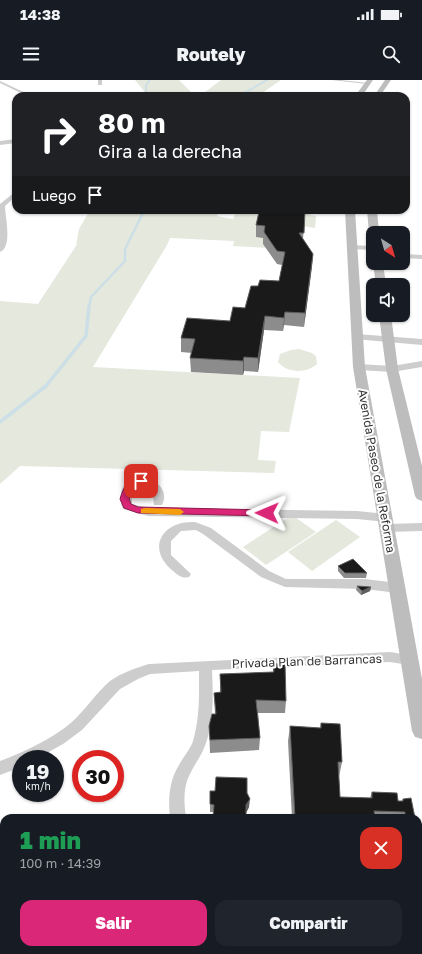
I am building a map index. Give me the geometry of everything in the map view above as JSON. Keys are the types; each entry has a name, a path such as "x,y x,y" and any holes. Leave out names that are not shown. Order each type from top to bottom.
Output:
{"main road":[{"path":"380,92 388,80"},
{"path":"361,92 368,82"},
{"name":"Avenida Paseo de la Reforma","path":"350,214 356,337 359,367 387,523 409,660 419,695 422,728"},
{"path":"372,214 373,226"},
{"path":"386,322 392,369 422,496"}],"street":[{"path":"0,143 12,142"},
{"path":"0,250 4,242 0,214 2,207 12,197"},
{"path":"352,250 366,249"},
{"path":"352,250 366,253"},
{"path":"410,250 422,250"},
{"path":"410,256 422,257"},
{"path":"356,337 388,338 422,342"},
{"path":"359,367 392,369 422,364"},
{"path":"158,502 157,488 152,482 147,481 133,482 128,488 124,499 127,506 148,512 357,515 387,523 422,527"},
{"path":"185,574 175,567 165,555 163,544 167,535 178,528 192,526 207,531 265,574 285,583 365,584 397,588"},
{"name":"Privada Plan de Barrancas","path":"38,750 77,726 115,685 133,675 149,669 205,665 390,657 409,660"},
{"path":"178,814 179,786 182,772 197,750 204,718 205,665"},
{"name":"Privada Plan de Barrancas","path":"0,768 12,763"}],"lane":[{"path":"332,80 368,82"},
{"path":"0,82 21,92"}],"shaded area":[{"path":"135,80 179,80 191,92 145,92"},
{"path":"221,80 281,80 264,92 205,92"},
{"path":"88,214 218,214 217,216 233,219 235,214 310,214 316,216 315,228 303,226 262,237 270,248 233,246 234,241 170,238 93,367 300,378 289,432 261,431 258,460 276,461 274,473 20,466 0,484 0,301 38,304 76,246 79,229"},
{"path":"299,349 312,353 316,356 317,364 308,369 297,371 286,368 278,362 280,354"},
{"path":"292,515 316,532 266,565 243,547"},
{"path":"336,520 360,537 312,571 288,552"}],"building":[{"path":"259,214 305,214 304,233 299,233 313,254 305,313 285,312 284,318 265,316 258,358 244,357 243,361 190,358 195,339 181,338 187,318 230,321 233,307 245,308 251,286 258,286 260,280 279,281 285,252 277,251 264,232 265,226 256,225"},
{"path":"353,559 367,573 345,573 338,566"},
{"path":"357,586 371,587 362,591"},
{"path":"285,663 286,701 256,700 260,738 210,740 209,726 212,714 216,714 214,693 221,692 220,674 274,672 273,664"},
{"path":"321,723 340,724 342,762 338,762 340,797 372,798 372,792 397,793 398,801 411,798 414,814 405,814 405,812 374,811 374,814 295,814 290,726 321,728"},
{"path":"216,777 247,778 247,793 250,799 246,805 246,814 213,814 214,805 210,804 210,791 215,791"}],"waterway":[{"path":"146,92 146,85 150,80"},
{"path":"246,92 267,80"},
{"path":"89,307 91,297 125,261 125,249 142,214"},
{"path":"0,422 46,386 86,336 89,306"}],"slow traffic":[{"path":"145,511 180,512"}],"route":[{"path":"141,481 133,482 128,488 124,499 127,506 138,510 148,512 267,513"}]}
